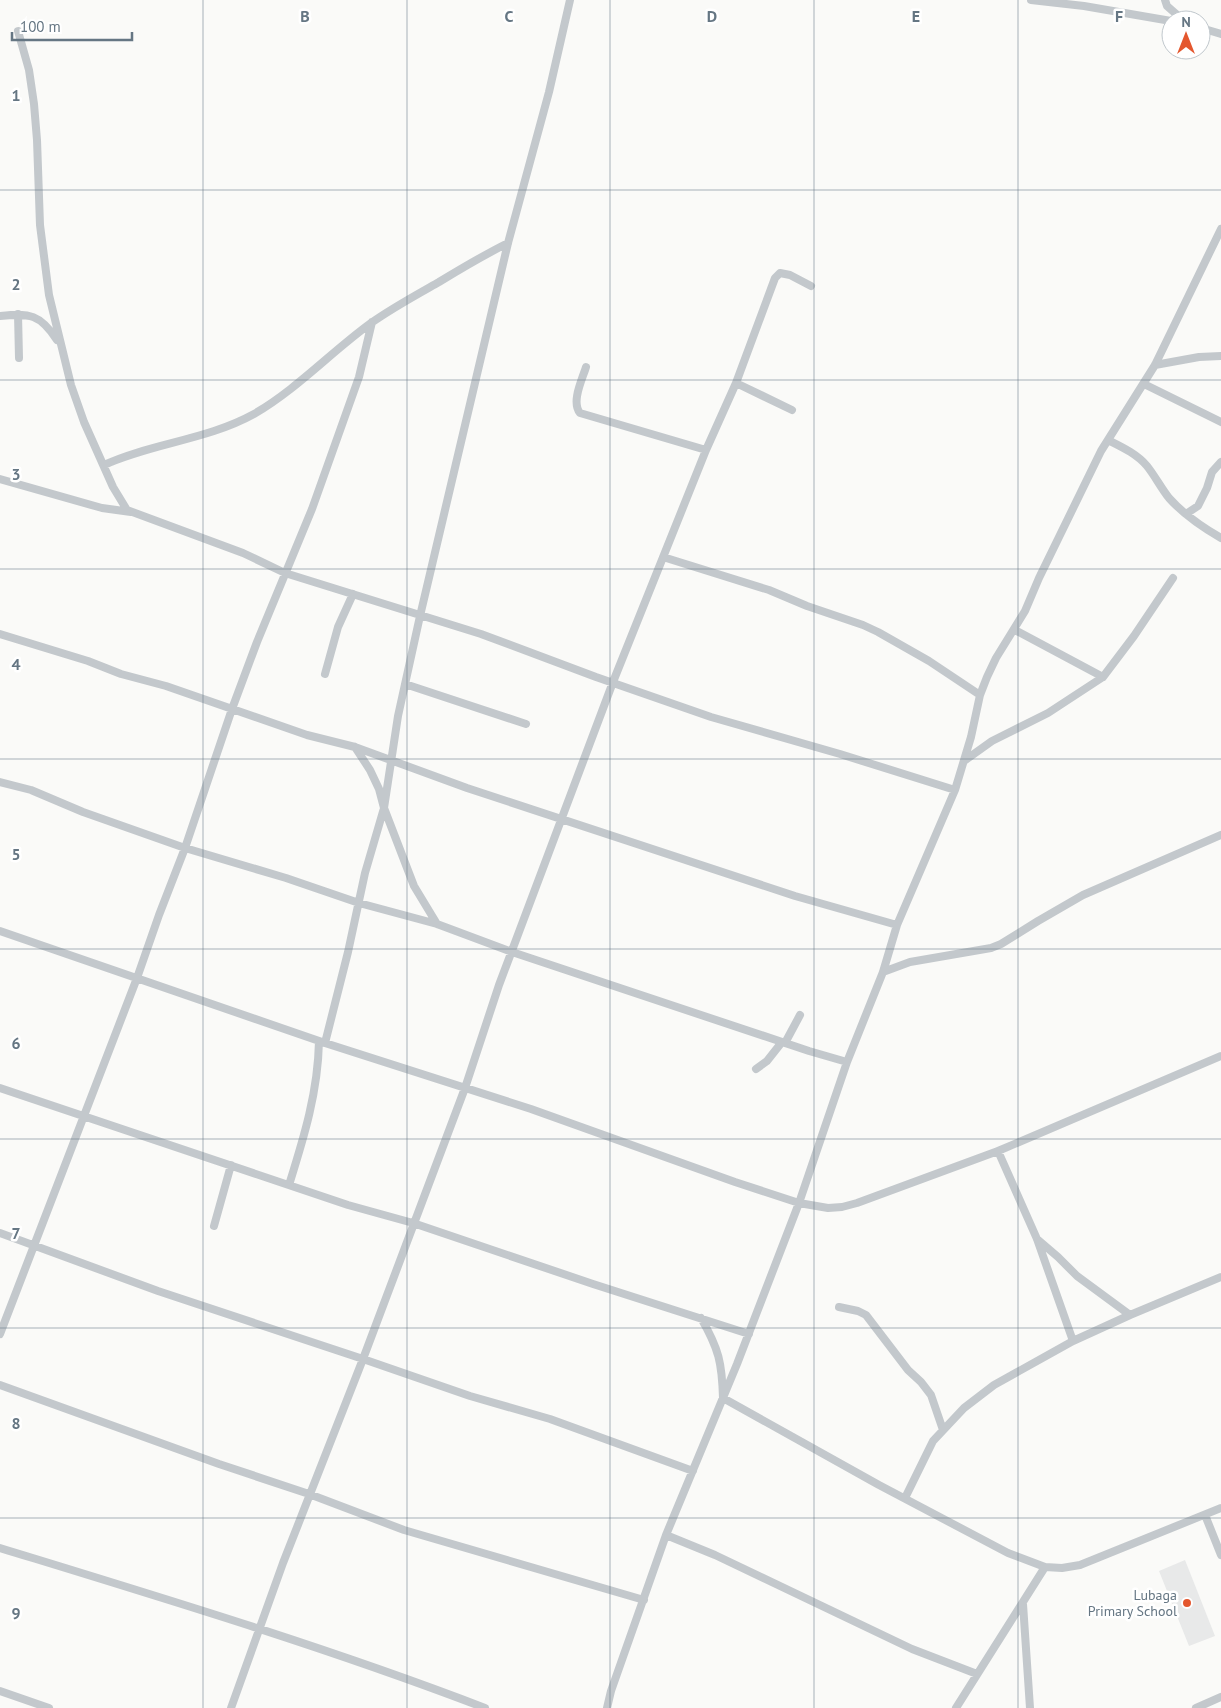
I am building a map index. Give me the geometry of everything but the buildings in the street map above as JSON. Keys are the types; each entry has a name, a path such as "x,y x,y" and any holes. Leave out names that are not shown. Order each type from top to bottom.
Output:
{"street":[{"path":"289,1185 306,1134 314,1098 322,1042 359,903 365,873 384,808 405,684 420,616 508,243 549,92 570,0"},
{"path":"1034,0 1084,6 1161,19"},
{"path":"18,31 29,70 34,104 40,225 49,295 60,344 71,385 84,422 113,487 127,510 243,554 285,573 481,634 711,717 840,754 955,790"},
{"path":"607,1708 611,1691 666,1535 749,1334 799,1203 847,1062 883,972 898,925 955,790 980,694 996,658 1015,630 1094,464 1155,365 1221,229"},
{"path":"104,465 130,454 208,433 254,414 300,382 372,322 476,259 508,243"},
{"path":"231,1708 258,1629 363,1359 465,1088 512,952 613,682 641,617 706,450 736,383 776,276 780,273 787,274 810,286"},
{"path":"18,314 20,358"},
{"path":"0,316 28,314 38,318 51,330 60,344"},
{"path":"0,1334 137,978 185,848 232,709 309,517 359,377 372,322"},
{"path":"1155,365 1199,357 1221,356"},
{"path":"586,367 577,401 577,408 580,412 706,450"},
{"path":"736,383 792,410"},
{"path":"1144,384 1221,422"},
{"path":"1108,440 1142,461 1169,498 1196,523 1221,538"},
{"path":"1186,514 1198,506 1212,472 1221,462"},
{"path":"0,479 102,508 133,512"},
{"path":"663,557 770,590 816,609 863,625 929,661 980,694"},
{"path":"964,761 992,741 1048,712 1084,691 1103,677 1174,578"},
{"path":"325,674 338,627 352,594"},
{"path":"1015,630 1103,677"},
{"path":"0,634 88,661 121,674 166,686 307,735 355,747 562,819 795,896 898,925"},
{"path":"405,684 526,724"},
{"path":"355,747 370,770 379,789 384,808 414,886 437,924"},
{"path":"0,782 31,790 83,812 185,848 286,878 359,903 437,924 512,952 847,1062"},
{"path":"883,972 910,962 991,948 1001,944 1038,920 1083,895 1221,835"},
{"path":"0,931 322,1042 531,1109 735,1182 817,1207 842,1207 857,1203 998,1151 1221,1056"},
{"path":"756,1070 784,1042 800,1015"},
{"path":"0,1088 348,1205 413,1222 749,1334"},
{"path":"998,1151 1037,1240 1073,1341"},
{"path":"214,1226 231,1165"},
{"path":"0,1233 158,1291 470,1396 550,1419 693,1471"},
{"path":"1037,1240 1077,1276 1130,1315"},
{"path":"905,1498 933,1440 964,1408 994,1386 1073,1341 1221,1277"},
{"path":"839,1308 858,1311 866,1315 908,1370 931,1395 943,1430"},
{"path":"701,1318 718,1352 722,1370 723,1398"},
{"path":"0,1385 219,1464 309,1494 404,1530 644,1600"},
{"path":"723,1398 879,1485 1008,1553 1045,1567 1062,1568 1080,1565 1221,1508"},
{"path":"1205,1515 1221,1556"},
{"path":"666,1535 715,1555 912,1649 977,1674"},
{"path":"0,1548 395,1674 485,1708"},
{"path":"956,1708 1045,1567"},
{"path":"1023,1604 1030,1708"},
{"path":"0,1691 32,1705 49,1708"},
{"path":"1196,1708 1221,1697"}],"shaded area":[{"name":"Lubaga Primary School","path":"1185,1560 1215,1636 1189,1646 1159,1571"}],"place":[{"name":"Lubaga Primary School","path":"1187,1603"}]}
